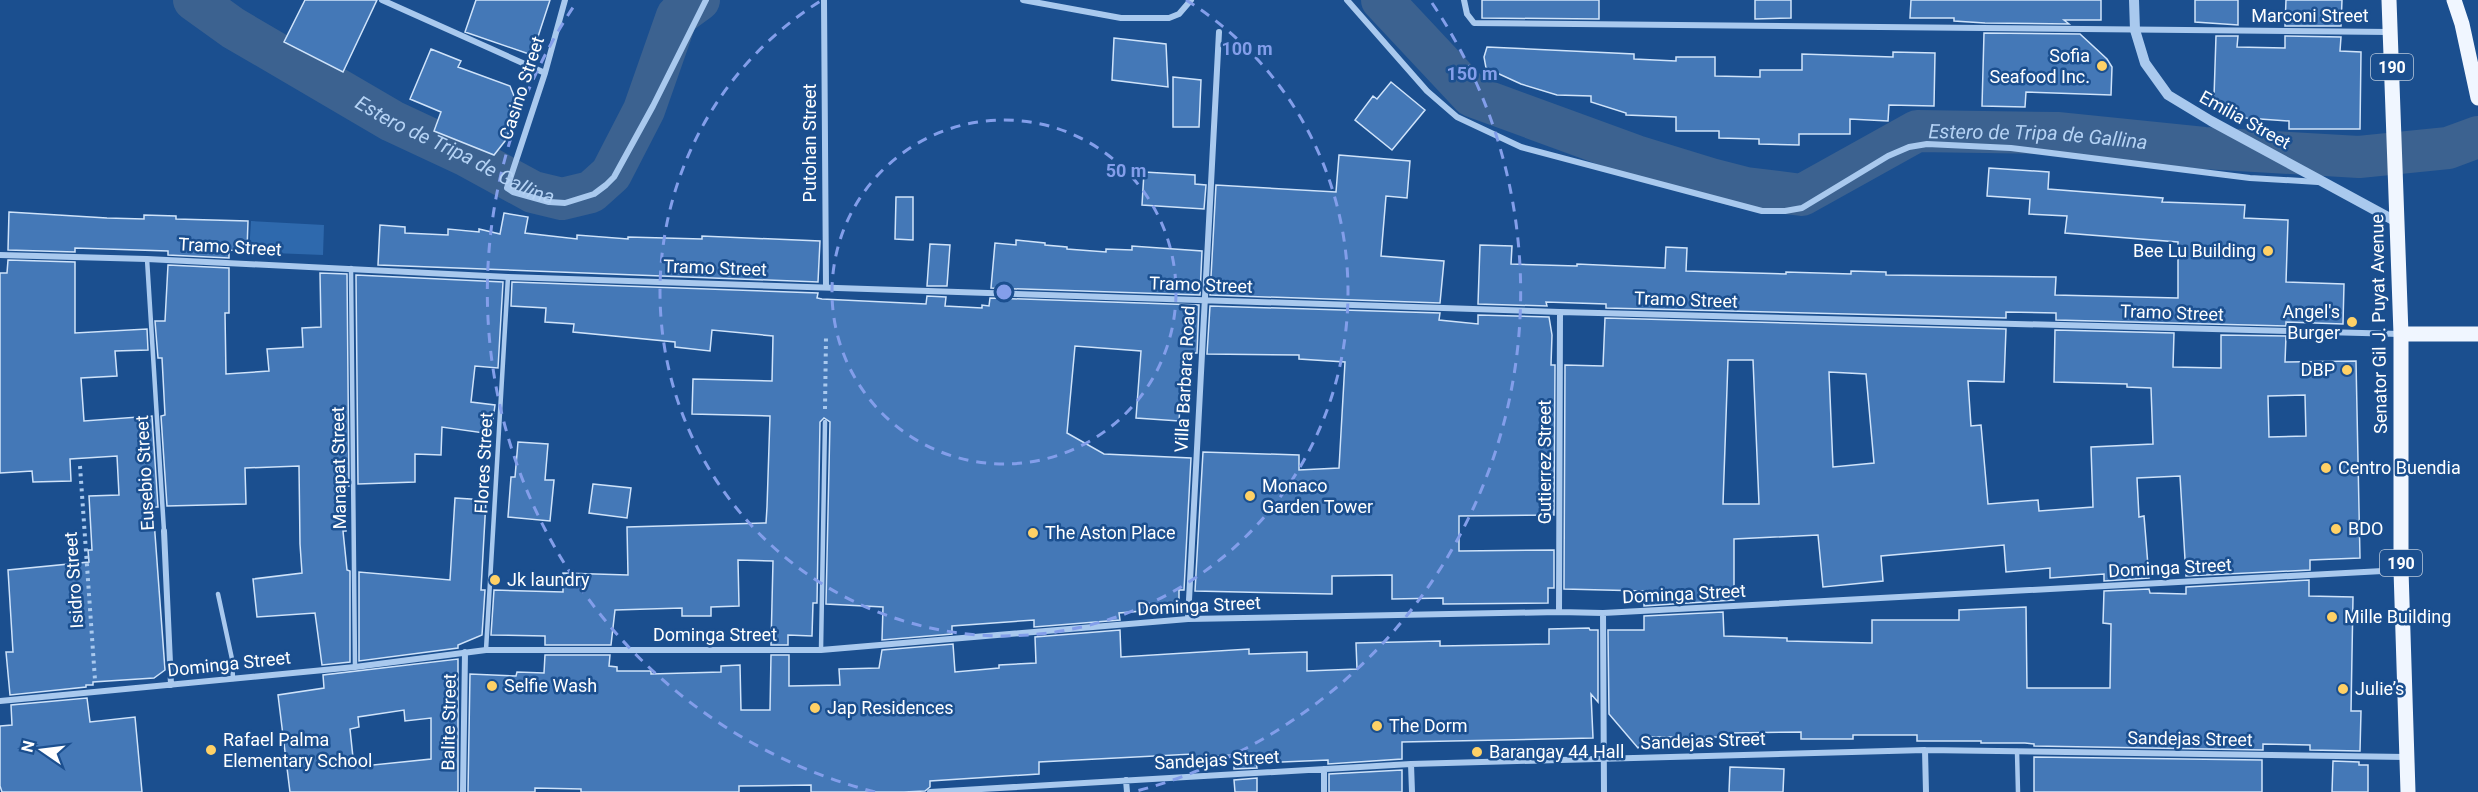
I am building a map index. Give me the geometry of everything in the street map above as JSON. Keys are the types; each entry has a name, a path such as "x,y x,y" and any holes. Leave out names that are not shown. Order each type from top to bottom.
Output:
{"main road":[{"name":"Senator Gil J. Puyat Avenue","path":"2389,0 2401,334 2401,570 2408,792"},
{"path":"2454,0 2462,24 2478,98"},
{"path":"2401,334 2478,334"}],"street":[{"path":"382,0 544,73"},
{"name":"Casino Street","path":"566,0 507,185 508,190 513,192 549,202 565,203 594,194 614,177 653,106 706,0"},
{"name":"Putohan Street","path":"824,0 826,286"},
{"path":"1023,0 1121,18 1169,18 1179,14 1191,0"},
{"path":"1347,0 1427,91 1457,117 1521,147 1762,211 1802,208 1888,156 1909,147 1927,144 2011,148 2250,177 2324,182"},
{"name":"Marconi Street","path":"1464,0 1467,14 1474,23 2390,32"},
{"name":"Emilia Street","path":"2134,0 2135,30 2145,63 2168,95 2211,121 2397,222"},
{"name":"Villa Barbara Road","path":"1188,619 1203,300 1219,32"},
{"name":"Tramo Street","path":"0,255 351,268 508,278 826,286 1560,312 2401,334"},
{"name":"Gutierrez Street","path":"1559,612 1560,312"},
{"name":"Eusebio Street","path":"164,531 171,685"},
{"name":"Dominga Street","path":"0,701 355,667 486,650 821,650 1188,619 1603,613 2401,570"},
{"path":"1603,613 1604,792"},
{"name":"Balite Street","path":"463,792 465,652"},
{"path":"1925,750 1926,792"},
{"name":"Sandejas Street","path":"930,792 1411,764 1925,750 2406,757"},
{"path":"1411,764 1412,792"},
{"path":"1323,769 1324,792"},
{"path":"1126,780 1127,792"}],"lane":[{"name":"Eusebio Street","path":"147,259 164,531"},
{"name":"Manapat Street","path":"351,268 355,667"},
{"name":"Flores Street","path":"486,650 508,278"},
{"path":"821,650 825,422"},
{"path":"218,594 232,659 233,679"},
{"path":"2017,751 2018,792"}],"path":[{"path":"825,422 826,336"},
{"name":"Isidro Street","path":"80,466 96,693"}],"shaded area":[{"path":"251,221 324,225 323,255 249,252"}],"building":[{"path":"305,0 377,0 343,72 284,42"},
{"path":"476,0 550,0 532,55 465,32"},
{"path":"1482,0 1599,0 1599,19 1482,18"},
{"path":"1755,0 1791,0 1791,18 1755,19"},
{"path":"1911,0 2101,0 2101,20 2064,20 2069,24 1985,23 1954,21 1954,18 1910,18"},
{"path":"2195,0 2238,0 2238,25 2195,22"},
{"path":"2286,0 2342,0 2341,26 2285,26"},
{"path":"1984,33 2080,34 2107,59 2112,67 2111,95 2026,92 2025,107 1982,106"},
{"path":"2216,36 2238,36 2237,47 2285,48 2285,36 2341,37 2340,51 2361,52 2360,129 2289,129 2289,121 2246,118 2214,97"},
{"path":"1114,38 1166,44 1168,87 1112,80"},
{"path":"1487,47 1634,54 1634,59 1676,61 1676,57 1715,57 1715,76 1760,77 1760,70 1802,70 1802,54 1893,57 1893,52 1935,53 1934,106 1889,105 1888,121 1850,119 1850,134 1799,134 1799,145 1759,144 1759,139 1719,138 1719,131 1676,131 1676,117 1626,115 1626,113 1591,102 1591,96 1557,95 1521,84 1486,68 1484,57"},
{"path":"431,49 461,61 458,67 510,86 516,101 505,141 494,155 434,131 441,112 410,99"},
{"path":"1173,77 1201,80 1199,127 1173,127"},
{"path":"1391,82 1425,110 1392,150 1355,120 1373,96 1377,99"},
{"path":"1339,155 1410,161 1407,198 1386,196 1381,256 1444,261 1440,303 1210,295 1216,185 1336,192"},
{"path":"1989,168 2049,172 2048,189 2163,198 2162,202 2245,205 2244,218 2288,220 2286,282 2344,284 2343,324 2286,322 2286,326 2056,320 2056,313 2006,312 2006,318 1606,308 1606,304 1546,302 1547,306 1478,304 1480,245 1512,246 1511,264 1665,268 1666,247 1687,248 1686,271 1851,274 1851,271 1886,272 1886,275 2056,277 2055,295 2178,298 2178,242 2065,233 2067,216 2029,214 2030,199 1987,196"},
{"path":"1144,172 1195,175 1195,184 1206,185 1204,209 1142,205"},
{"path":"896,197 913,197 913,240 895,239"},
{"path":"9,212 107,218 144,219 144,215 176,216 176,219 248,221 247,251 229,250 229,258 168,255 168,251 75,248 75,252 8,250"},
{"path":"504,213 528,217 525,233 577,239 577,235 628,239 628,237 702,239 702,236 820,241 818,282 378,265 380,225 405,227 405,233 448,235 448,229 479,232 479,229 500,234"},
{"path":"1016,240 1045,243 1045,245 1067,247 1067,249 1106,252 1106,249 1132,250 1132,246 1202,251 1200,295 991,288 995,243 1016,245"},
{"path":"930,244 950,245 947,286 927,286"},
{"path":"8,260 75,262 75,333 147,329 148,350 115,351 117,376 81,378 84,421 152,416 158,507 153,507 165,670 154,678 93,682 93,685 86,685 86,687 10,695 6,652 13,652 8,570 89,562 88,550 92,550 89,496 119,495 117,456 70,459 71,481 33,482 32,471 0,473 0,273 7,273"},
{"path":"168,265 229,268 229,313 225,313 226,374 269,371 267,349 303,347 302,328 321,327 320,273 347,274 349,486 345,486 346,531 343,531 347,570 350,571 350,662 322,665 315,613 257,617 253,579 302,573 299,466 245,468 246,504 167,506 161,416 165,415 162,358 158,358 155,321 165,321"},
{"path":"356,275 503,282 498,368 475,366 471,402 495,405 491,434 442,427 441,455 415,454 415,482 358,484"},
{"path":"512,282 818,293 817,298 822,299 926,304 927,296 946,297 945,306 982,308 982,305 989,306 990,298 1199,305 1197,353 1184,353 1179,421 1136,418 1141,351 1075,346 1067,433 1104,454 1191,458 1184,590 1179,590 1179,608 1119,613 1120,620 1034,627 1034,620 952,626 952,634 882,640 883,607 826,604 830,422 824,418 820,422 817,603 813,603 812,636 788,635 788,645 771,645 773,561 738,560 739,606 711,607 711,616 682,616 682,608 615,610 611,645 545,645 545,636 491,635 494,590 563,592 563,573 628,575 627,527 766,523 767,507 770,416 692,414 693,379 772,381 773,336 712,330 710,351 675,347 675,342 573,332 574,324 545,322 546,308 511,306"},
{"path":"1210,306 1440,313 1439,320 1478,324 1478,315 1549,317 1552,335 1551,365 1555,365 1554,515 1459,516 1459,551 1554,550 1554,588 1548,588 1548,603 1443,604 1443,598 1392,599 1392,575 1332,576 1332,594 1195,591 1203,452 1299,455 1299,470 1339,468 1345,362 1299,359 1299,355 1207,354"},
{"path":"1605,318 2006,329 2004,382 1968,381 1971,426 1981,425 1988,504 2038,500 2039,511 2093,507 2091,447 2153,444 2151,388 2127,387 2127,384 2054,382 2055,330 2174,333 2173,367 2221,368 2221,335 2286,336 2285,362 2356,361 2360,558 2310,560 2310,570 2186,576 2180,476 2137,478 2139,517 2144,516 2149,578 2104,581 2104,574 2050,578 2050,568 2006,572 2004,545 1881,556 1883,581 1823,587 1818,535 1734,539 1734,600 1644,606 1644,591 1564,589 1565,365 1603,366","holes":["1728,360 1753,360 1759,504 1723,504","1829,372 1866,374 1874,463 1833,467","2305,395 2306,436 2269,437 2268,396"]},
{"path":"518,442 548,444 545,480 554,480 550,521 508,517 511,477 515,477"},
{"path":"593,484 631,488 627,518 589,513"},
{"path":"455,498 486,500 481,590 485,590 482,635 458,645 458,648 359,661 359,572 450,580"},
{"path":"2309,580 2309,596 2353,597 2351,711 2361,711 2360,751 2310,750 2310,745 2263,744 2263,750 2034,746 2034,744 2025,743 1981,743 1981,741 1917,741 1917,735 1853,735 1853,739 1801,739 1801,732 1730,733 1730,737 1649,737 1638,748 1609,714 1608,630 1644,630 1644,616 1723,612 1724,636 1787,638 1787,641 1872,643 1872,620 1959,620 1959,610 2026,607 2027,688 2110,688 2111,624 2103,623 2104,591 2149,589 2150,593 2186,594 2186,587"},
{"path":"1589,628 1598,630 1598,702 1591,694 1593,738 1402,742 1402,759 1328,764 1328,760 1256,763 1257,768 1234,769 1234,755 1193,757 1193,754 1039,762 1039,774 930,781 930,787 925,791 811,792 811,785 739,786 739,792 581,792 581,789 535,788 535,792 468,792 470,674 516,676 517,672 544,673 545,655 610,655 609,666 617,667 617,671 651,671 651,674 721,672 721,666 740,665 741,710 770,710 771,655 789,655 789,686 840,685 839,669 879,668 882,650 953,644 955,672 999,668 999,665 1036,663 1035,637 1120,630 1121,657 1249,649 1249,654 1307,652 1307,671 1357,669 1356,643 1440,641 1440,646 1549,644 1549,629"},
{"path":"458,659 458,792 290,792 278,695 324,688 323,675","holes":["404,710 405,721 431,718 431,759 354,767 350,729 359,727 358,717"]},
{"path":"87,698 90,722 135,717 142,792 2,792 0,786 0,726 12,725 11,705"},
{"path":"2034,757 2262,760 2262,792 2034,792"},
{"path":"2333,761 2359,762 2359,765 2368,765 2368,792 2332,792"},
{"path":"1730,767 1784,769 1783,792 1729,792"},
{"path":"1402,770 1402,792 1329,792 1329,774"},
{"path":"1257,778 1257,792 1235,792 1234,780"}],"waterway":[{"name":"Estero de Tripa de Gallina","path":"194,0 233,28 392,121 467,156 533,192 562,199 591,192 611,174 644,110 677,16 699,0"},
{"name":"Estero de Tripa de Gallina","path":"1382,0 1472,96 1636,156 1746,188 1802,195 1917,131 2057,133 2204,148 2359,157 2448,148 2478,137"}],"place":[{"name":"Sofia Seafood Inc.","path":"2102,66"},
{"name":"Bee Lu Building","path":"2268,251"},
{"name":"Angel's Burger","path":"2352,322"},
{"name":"DBP","path":"2347,370"},
{"name":"Centro Buendia","path":"2326,468"},
{"name":"Monaco Garden Tower","path":"1250,496"},
{"name":"BDO","path":"2336,529"},
{"name":"The Aston Place","path":"1033,533"},
{"name":"Jk laundry","path":"495,580"},
{"name":"Mille Building","path":"2332,617"},
{"name":"Selfie Wash","path":"492,686"},
{"name":"Julie’s","path":"2343,689"},
{"name":"Jap Residences","path":"815,708"},
{"name":"The Dorm","path":"1377,726"},
{"name":"Rafael Palma Elementary School","path":"211,750"},
{"name":"Barangay 44 Hall","path":"1477,752"}]}
